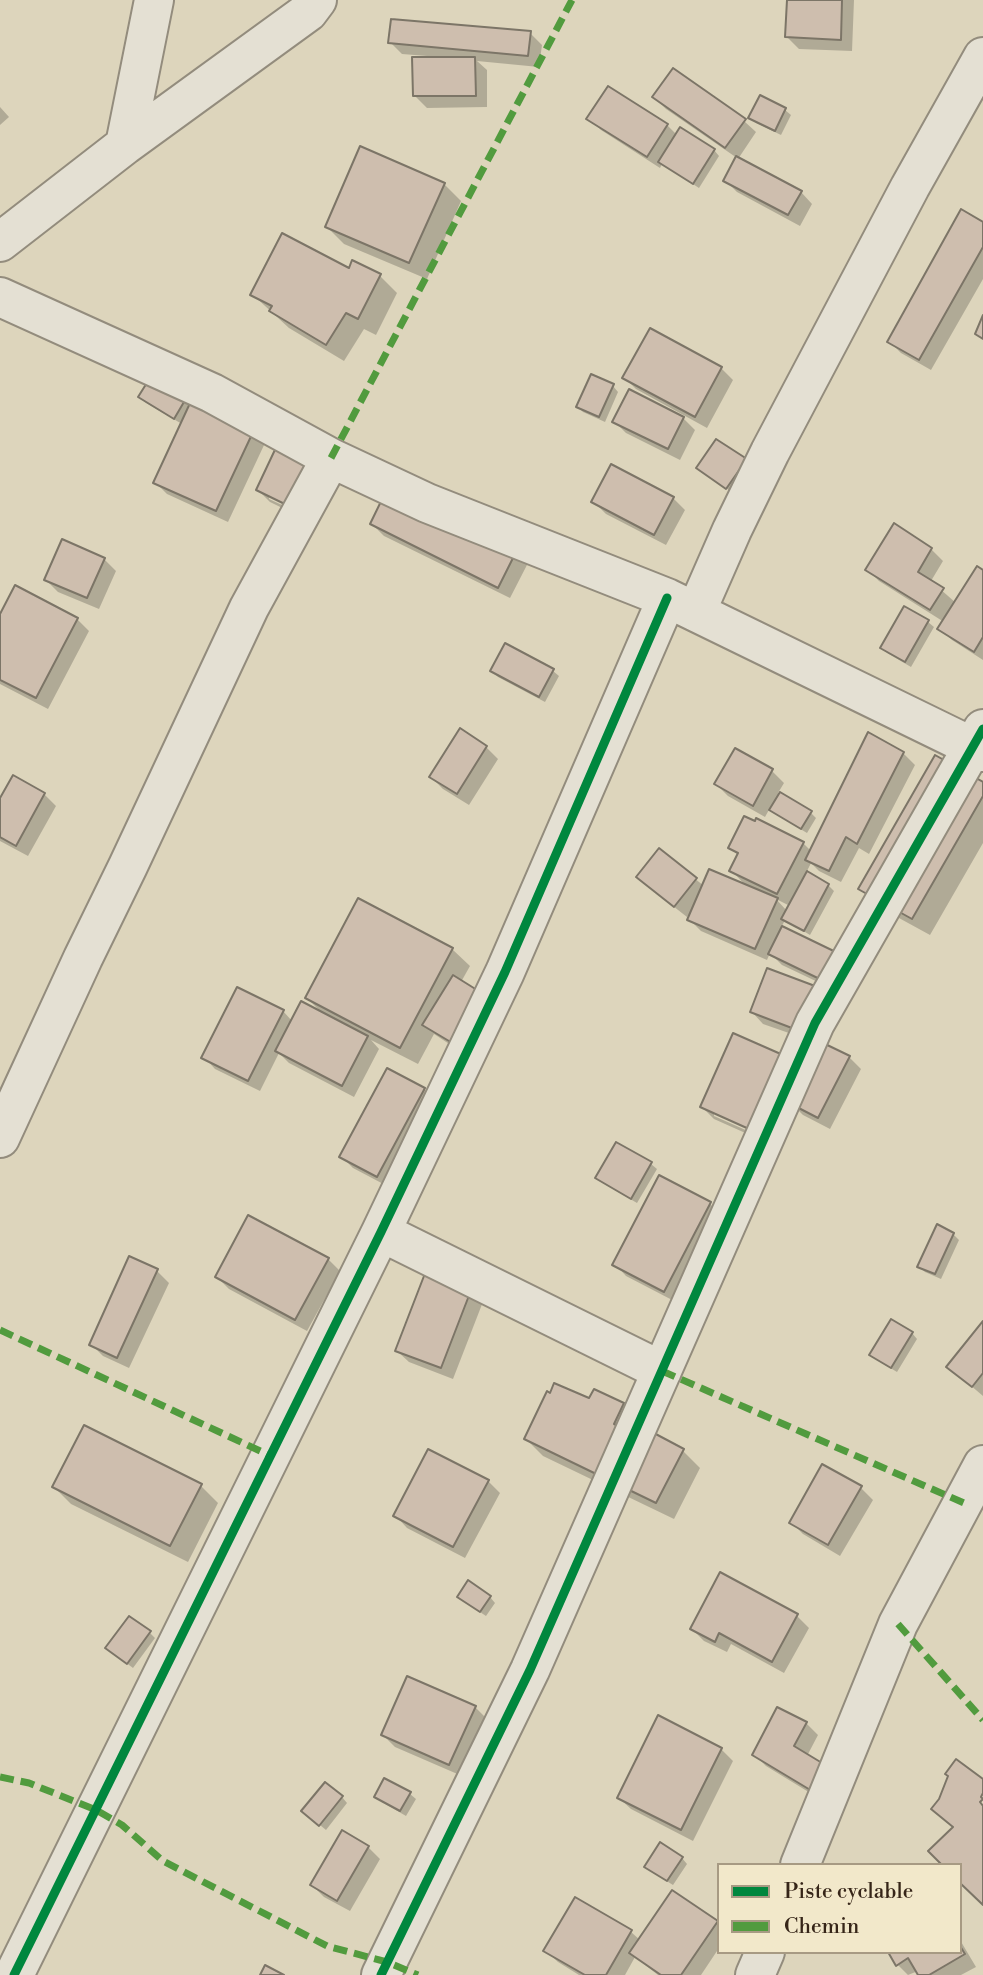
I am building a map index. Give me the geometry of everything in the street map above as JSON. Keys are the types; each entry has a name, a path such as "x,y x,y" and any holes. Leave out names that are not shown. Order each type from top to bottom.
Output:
{"street":[{"path":"125,145 154,0"},
{"path":"0,242 125,145 309,12 317,0"},
{"path":"14,1975 382,1232 682,605 732,530 770,452 910,187 983,57"},
{"path":"0,297 212,393 331,458 427,503 682,605 980,743 815,1023 530,1670 381,1975"},
{"path":"0,1138 249,608 331,458"},
{"path":"382,1232 662,1371"},
{"path":"801,1863 898,1624 983,1465"},
{"path":"755,1975 764,1954"}],"building":[{"path":"787,0 842,0 841,40 785,37"},
{"path":"391,19 531,31 528,56 388,43"},
{"path":"412,57 475,57 476,96 413,96"},
{"path":"673,68 746,119 725,148 652,97"},
{"path":"608,86 668,124 647,157 586,119"},
{"path":"760,95 786,108 775,131 748,118"},
{"path":"680,127 715,149 693,184 658,162"},
{"path":"360,146 445,183 409,263 325,227"},
{"path":"736,156 802,191 788,215 723,181"},
{"path":"961,209 983,222 983,247 919,360 887,342"},
{"path":"282,233 349,268 352,260 381,274 358,319 346,313 326,345 269,311 272,306 250,295"},
{"path":"983,315 983,339 975,334"},
{"path":"650,328 722,367 695,417 622,378"},
{"path":"155,370 191,390 174,419 138,397"},
{"path":"591,374 614,384 599,417 576,407"},
{"path":"629,389 684,417 668,449 612,422"},
{"path":"191,401 254,430 216,511 153,483"},
{"path":"281,437 325,458 299,511 256,490"},
{"path":"716,439 747,459 726,489 696,468"},
{"path":"611,464 674,497 654,535 591,502"},
{"path":"388,487 517,550 498,588 370,524"},
{"path":"894,523 932,548 918,572 944,588 930,610 865,570"},
{"path":"62,539 105,558 87,598 44,580"},
{"path":"977,566 983,570 983,637 974,652 937,629"},
{"path":"15,585 78,618 36,698 0,680 0,614"},
{"path":"904,606 929,620 905,662 880,648"},
{"path":"505,643 554,669 539,697 490,671"},
{"path":"460,728 487,746 457,794 429,777"},
{"path":"868,732 904,752 857,844 846,837 829,871 805,860"},
{"path":"735,748 773,769 753,806 714,784"},
{"path":"935,755 983,782 983,796 912,919 858,889"},
{"path":"13,775 45,793 16,846 0,837 0,798"},
{"path":"780,792 812,811 801,829 769,810"},
{"path":"744,816 755,821 756,818 804,842 777,894 729,871 738,853 728,848"},
{"path":"659,848 697,878 674,907 636,877"},
{"path":"709,869 778,898 755,949 687,920"},
{"path":"807,871 829,884 804,931 781,919"},
{"path":"358,898 453,948 400,1048 305,998"},
{"path":"782,926 844,956 830,984 768,954"},
{"path":"767,968 815,986 797,1030 750,1012"},
{"path":"453,975 485,995 454,1044 422,1025"},
{"path":"237,987 284,1010 248,1081 201,1058"},
{"path":"301,1001 368,1036 342,1086 275,1051"},
{"path":"733,1033 783,1055 749,1129 700,1107"},
{"path":"821,1042 850,1056 818,1118 789,1103"},
{"path":"387,1068 425,1088 377,1177 339,1157"},
{"path":"616,1142 652,1162 631,1199 595,1178"},
{"path":"659,1175 711,1202 664,1292 612,1265"},
{"path":"248,1215 329,1258 295,1320 215,1277"},
{"path":"937,1224 954,1233 935,1274 917,1267"},
{"path":"129,1256 158,1269 117,1358 89,1345"},
{"path":"429,1263 475,1280 441,1368 395,1351"},
{"path":"891,1319 913,1332 891,1368 869,1355"},
{"path":"983,1321 983,1373 972,1387 946,1367"},
{"path":"554,1383 589,1398 594,1389 624,1403 614,1424 630,1432 635,1423 684,1449 656,1503 524,1439 547,1391 550,1393"},
{"path":"84,1425 202,1484 170,1546 52,1487"},
{"path":"428,1449 489,1480 453,1547 393,1516"},
{"path":"822,1464 862,1486 828,1545 789,1523"},
{"path":"720,1572 798,1614 772,1662 719,1633 715,1642 690,1629"},
{"path":"468,1580 491,1596 480,1612 457,1597"},
{"path":"129,1616 151,1631 127,1664 105,1648"},
{"path":"407,1676 476,1706 449,1765 381,1735"},
{"path":"777,1707 807,1722 794,1746 827,1766 812,1791 752,1755"},
{"path":"658,1715 722,1748 681,1830 617,1798"},
{"path":"956,1759 983,1779 983,1799 980,1802 983,1806 983,1905 962,1885 962,1863 940,1863 928,1851 953,1827 931,1809 939,1799 948,1776 945,1774"},
{"path":"384,1778 411,1792 400,1811 374,1797"},
{"path":"325,1782 343,1796 319,1826 301,1811"},
{"path":"342,1830 369,1846 337,1901 310,1885"},
{"path":"660,1842 683,1857 667,1881 644,1867"},
{"path":"672,1890 717,1920 681,1975 661,1975 629,1953"},
{"path":"575,1897 632,1930 606,1975 585,1975 543,1951"},
{"path":"962,1949 965,1954 929,1975 918,1975 908,1958 896,1966 889,1954 962,1954"},
{"path":"265,1965 284,1975 260,1975"}],"marked path":[{"path":"331,458 572,0"},
{"path":"0,1330 271,1456"},
{"path":"662,1371 964,1503"},
{"path":"898,1624 983,1720"},
{"path":"0,1777 29,1783 96,1810 122,1825 163,1861 327,1946 387,1962 418,1975"}],"cycle path":[{"path":"14,1975 381,1232 505,972 667,598"},
{"path":"381,1975 530,1670 815,1023 983,729"}]}
